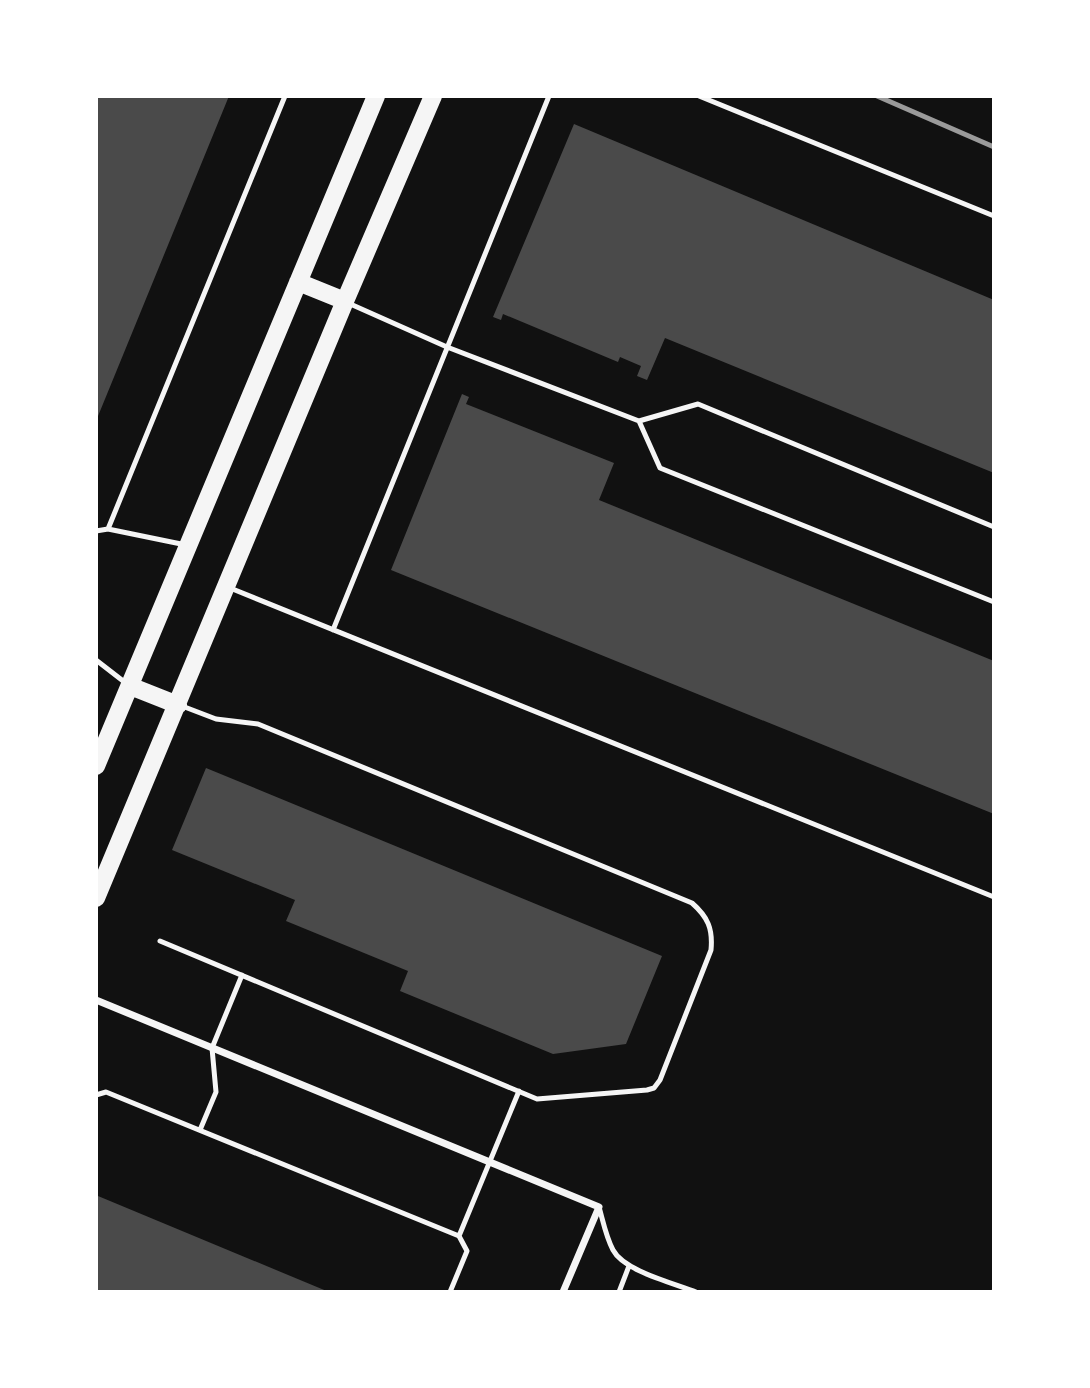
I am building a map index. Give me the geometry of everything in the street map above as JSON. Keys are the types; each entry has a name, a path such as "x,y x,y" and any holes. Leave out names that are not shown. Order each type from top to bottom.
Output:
{"main road":[{"path":"96,766 376,96"},
{"path":"96,898 433,96"},
{"path":"298,282 345,301"},
{"path":"130,685 178,705"}],"street":[{"path":"96,1000 599,1207 563,1292"}],"lane":[{"path":"108,529 285,96"},
{"path":"332,629 549,96"},
{"path":"699,96 994,216"},
{"path":"345,301 447,347 639,421 698,404 994,527"},
{"path":"639,421 660,468 994,602"},
{"path":"96,531 108,529 189,545"},
{"path":"227,587 994,897"},
{"path":"96,660 130,685"},
{"path":"160,941 537,1099 654,1088 660,1080 707,963 712,936 709,923 692,903 258,724 216,719 178,705"},
{"path":"200,1130 216,1092 212,1048 242,975"},
{"path":"459,1236 519,1090"},
{"path":"96,1095 106,1092 459,1236 467,1251 450,1292"},
{"path":"599,1207 613,1250 629,1266 696,1292"},
{"path":"619,1292 629,1266"}],"building":[{"path":"96,96 229,96 96,421"},
{"path":"574,124 994,300 994,473 665,338 647,380 637,376 641,366 620,357 618,362 503,314 501,320 493,317"},
{"path":"462,394 469,397 466,404 614,463 599,500 994,661 994,814 391,570"},
{"path":"206,768 662,956 626,1044 553,1054 400,991 408,971 286,921 295,900 172,850"},
{"path":"98,1196 329,1292 96,1292"}],"railway":[{"path":"877,96 994,147"}]}
